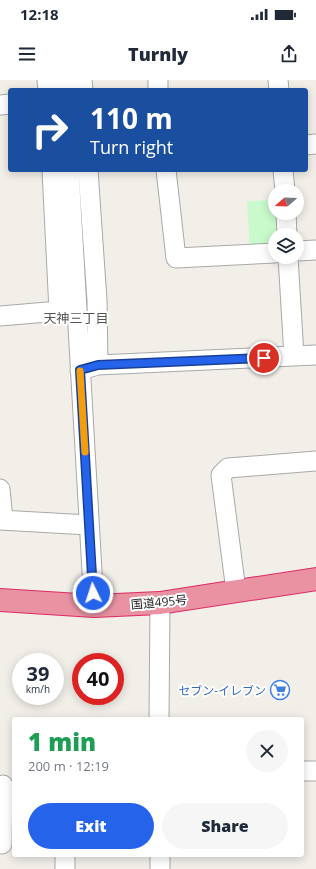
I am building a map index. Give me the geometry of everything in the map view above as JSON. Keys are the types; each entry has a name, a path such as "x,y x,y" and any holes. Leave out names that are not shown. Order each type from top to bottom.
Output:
{"highway":[{"name":"国道495号","path":"0,600 94,606 160,603 316,579"}],"street":[{"path":"52,172 59,311"},
{"path":"69,172 94,606"},
{"path":"88,172 97,300 98,365"},
{"path":"166,172 176,258 268,253"},
{"path":"283,172 284,184"},
{"path":"304,251 316,250"},
{"path":"288,264 294,356"},
{"path":"0,316 59,311 78,314"},
{"path":"80,370 98,365 316,355"},
{"path":"236,591 221,475 228,468 316,461"},
{"path":"0,489 2,520 89,525"},
{"path":"159,717 160,603"},
{"path":"304,771 316,770"},
{"path":"2,844 6,785"},
{"path":"65,857 65,869"},
{"path":"160,857 160,869"}],"green space":[{"path":"268,200 268,220 281,220 282,228 268,228 268,248 250,249 247,201"}],"slow traffic":[{"path":"80,371 85,452"}],"place":[{"name":"セブン-イレブン","path":"280,690"}],"district":[{"name":"天神三丁目","path":"76,318"}],"route":[{"path":"93,593 80,370 98,365 264,358"}]}
